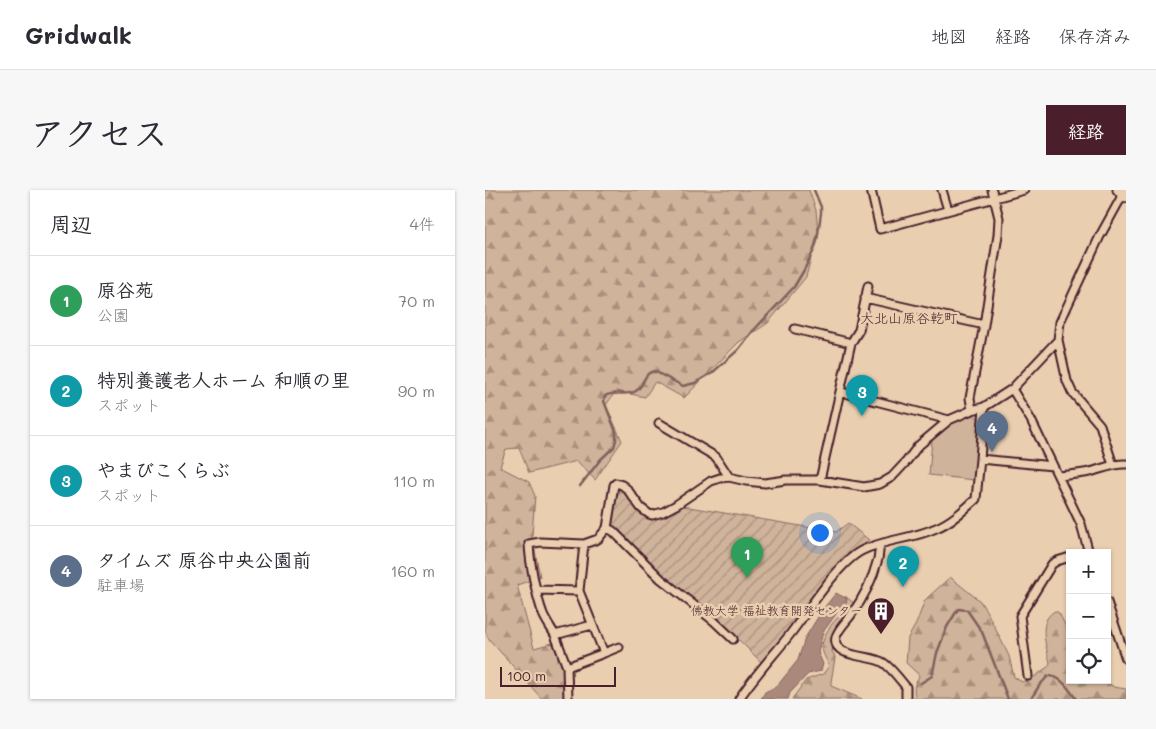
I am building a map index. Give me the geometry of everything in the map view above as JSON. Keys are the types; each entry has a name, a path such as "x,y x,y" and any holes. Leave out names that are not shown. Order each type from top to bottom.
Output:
{"street":[{"path":"871,190 880,229 1024,190"},
{"path":"943,190 948,210"},
{"path":"971,410 969,398 998,235 999,218 992,190"},
{"path":"1113,465 1100,425 1072,392 1067,381 1058,340 1060,322 1122,193"},
{"path":"821,480 851,343 859,330 868,286"},
{"path":"865,298 983,325"},
{"path":"795,329 851,343"},
{"path":"568,699 567,667 555,635 543,615 529,554 529,544 540,542 584,544 598,539 607,528 613,488 617,483 627,489 641,508 652,515 676,505 711,481 720,478 729,477 765,483 786,480 821,480 864,487 881,484 892,477 918,446 949,420 983,407 1012,388 1058,340"},
{"path":"1012,388 1031,420 1081,524 1086,549"},
{"path":"841,392 949,420"},
{"path":"739,699 845,564 856,554 879,544 935,529 966,509 976,499 983,407"},
{"path":"659,423 716,457 729,477"},
{"path":"980,458 1053,466"},
{"path":"1058,476 1090,472 1113,465 1126,464"},
{"path":"607,528 613,530 661,579 714,621 733,639"},
{"path":"584,544 579,590 604,653"},
{"path":"879,544 879,556 871,579 860,601 838,631 835,638 836,644 838,648 845,652 883,662 906,687 907,699"},
{"path":"1028,676 1021,616 1052,564 1066,558"},
{"path":"537,590 579,590"},
{"path":"1111,614 1126,660"},
{"path":"555,635 592,625"},
{"path":"567,667 619,647"}],"green space":[{"path":"485,190 809,190 816,210 818,231 806,277 768,323 739,342 684,398 655,382 645,397 616,391 606,405 622,441 595,480 577,461 529,473 519,448 506,449 500,467 529,482 535,496 532,535 540,577 517,585 534,648 556,642 563,666 566,699 542,699 488,638 485,631"},
{"path":"973,415 979,418 974,480 929,475 932,440 956,421"},
{"path":"621,488 628,494 640,512 646,516 658,517 683,506 836,532 848,523 869,540 848,555 833,572 762,663 717,618 661,575 611,525 617,489"},
{"path":"950,577 980,601 1009,656 1014,677 1022,682 1038,675 1050,663 1045,643 1044,628 1049,615 1055,611 1059,613 1066,627 1066,684 1110,684 1114,687 1126,689 1126,699 915,699 914,690 919,677 906,663 908,638 916,624 925,600"},
{"path":"845,596 855,604 833,645 832,652 835,658 831,686 862,699 792,699 806,680 823,674 829,666 821,647 826,633 845,609 847,600"}],"shaded area":[{"path":"836,593 847,599 823,632 818,652 823,664 821,671 808,674 790,693 788,699 761,699 765,692 777,686 798,660 805,638 823,609"}],"waterway":[{"path":"580,486 600,460 614,447 616,440 616,432 604,401 605,396 636,391 648,374 654,371 683,386 695,383 712,373 738,350 794,287 817,241 821,207 814,190"},
{"path":"921,683 932,676 937,653 947,627 958,609 967,610 982,632 1008,699"},
{"path":"1031,699 1048,676 1060,680 1076,699"}],"place":[{"name":"やまびこくらぶ","path":"862,416"},
{"name":"タイムズ 原谷中央公園前","path":"992,452"},
{"name":"原谷苑","path":"747,578"},
{"name":"特別養護老人ホーム 和順の里","path":"903,587"},
{"name":"佛教大学 福祉教育開発センター","path":"881,635"}],"district":[{"name":"大北山原谷乾町","path":"909,318"}]}
